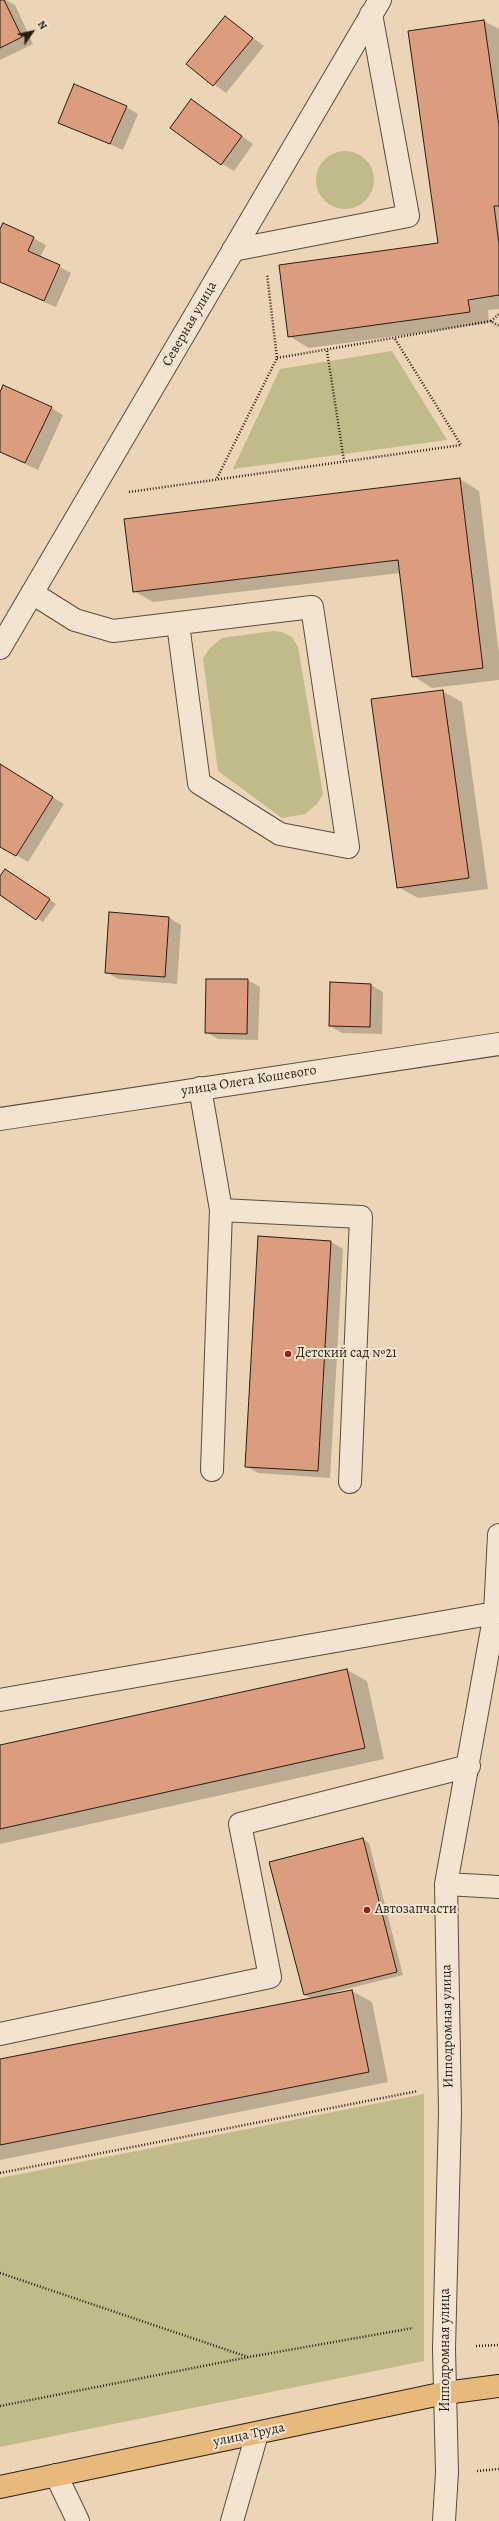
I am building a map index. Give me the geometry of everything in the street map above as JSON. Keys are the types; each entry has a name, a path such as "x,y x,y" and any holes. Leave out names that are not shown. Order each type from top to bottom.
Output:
{"main road":[{"name":"улица Труда","path":"0,2487 445,2393 499,2386"}],"street":[{"path":"233,250 408,216 375,7"},
{"name":"Северная улица","path":"0,648 375,7"},
{"path":"32,593 75,620 113,631 312,607 348,848 280,834 199,783 178,624"},
{"name":"улица Олега Кошевого","path":"0,1119 499,1044"},
{"path":"200,1088 221,1210 212,1470"},
{"path":"221,1210 361,1217 350,1482"},
{"name":"Ипподромная улица","path":"444,2521 447,2472 444,2349 450,2113 448,2085 446,1884 469,1766 495,1613 499,1535"},
{"path":"0,1700 495,1613"},
{"path":"0,2034 270,1977 240,1824 469,1766"},
{"path":"446,1884 499,1887"},
{"path":"232,2521 256,2434"},
{"path":"56,2475 78,2521"}],"path":[{"path":"217,478 277,358 263,244"},
{"path":"277,358 327,351 491,322 499,314"},
{"path":"491,322 499,326"},
{"path":"87,498 217,478 461,445 396,339"},
{"path":"327,351 344,461"},
{"path":"0,2173 448,2085"},
{"path":"0,2273 249,2357"},
{"path":"0,2406 249,2357 413,2328 444,2349 499,2345"}],"shaded area":[{"path":"339,151 351,151 366,159 374,174 374,186 366,201 351,209 339,209 324,201 316,186 316,174 324,159"},
{"path":"392,351 447,440 233,469 280,369"},
{"path":"273,631 282,632 292,637 298,647 323,794 317,804 305,814 282,818 218,771 203,658 210,648 222,638"},
{"path":"424,2094 424,2361 0,2447 0,2178"}],"building":[{"path":"0,0 4,0 22,37 0,48"},
{"path":"225,16 253,38 213,86 186,64"},
{"path":"484,20 499,126 499,206 494,206 499,244 499,295 468,300 470,312 288,337 279,265 438,243 408,31"},
{"path":"74,84 127,106 110,144 58,123"},
{"path":"191,99 242,136 221,165 170,128"},
{"path":"3,223 34,237 28,251 60,265 44,301 0,282 0,229"},
{"path":"3,385 52,407 25,463 0,452 0,392"},
{"path":"460,478 483,668 412,677 398,560 133,592 124,519"},
{"path":"443,690 469,878 397,888 371,699"},
{"path":"0,764 53,797 16,856 0,847"},
{"path":"5,869 50,899 36,920 0,895 0,876"},
{"path":"109,912 169,917 165,977 105,973"},
{"path":"206,979 248,979 247,1034 205,1033"},
{"path":"330,982 371,984 370,1027 329,1026"},
{"name":"Детский сад №21","path":"258,1236 331,1241 318,1471 245,1467"},
{"path":"347,1669 365,1748 0,1829 0,1745"},
{"path":"363,1838 397,1972 304,1995 269,1862"},
{"path":"352,1990 369,2072 0,2145 0,2059"}],"place":[{"name":"Детский сад №21","path":"288,1354"},
{"name":"Автозапчасти","path":"367,1910"}]}
